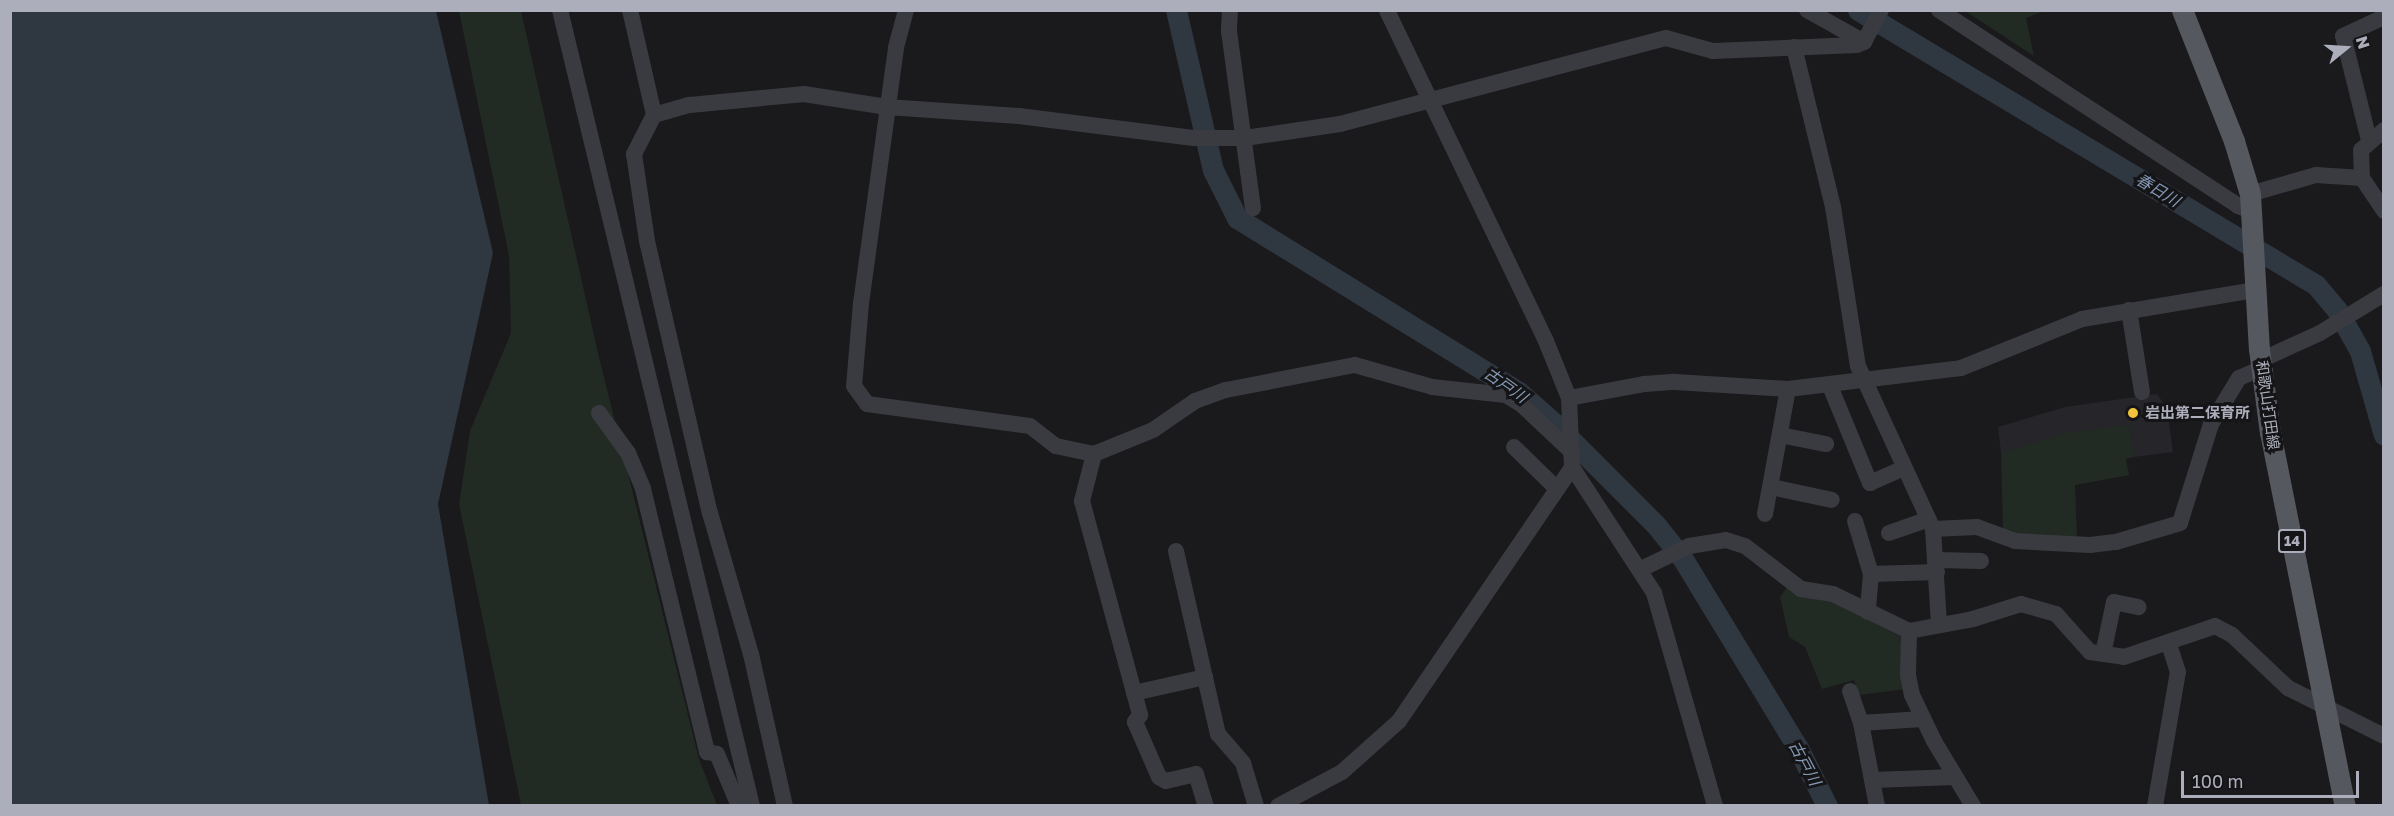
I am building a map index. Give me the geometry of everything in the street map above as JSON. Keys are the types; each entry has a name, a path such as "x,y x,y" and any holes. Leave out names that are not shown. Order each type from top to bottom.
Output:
{"main road":[{"name":"和歌山打田線","path":"2182,10 2234,141 2251,207 2261,364 2270,432 2345,806"}],"street":[{"path":"560,10 752,806"},
{"path":"630,10 654,115 634,154 647,241 710,513 751,654 785,806"},
{"path":"906,10 887,107 861,303 854,386 859,397 867,404 1030,426 1056,446 1094,454 1153,430 1195,401 1226,390 1355,365 1432,387 1506,395 1522,405 1572,460 1654,592 1670,639 1715,806"},
{"path":"1230,10 1229,31 1253,208"},
{"path":"1278,806 1342,772 1399,722 1556,488 1572,460 1569,398 1546,341 1388,10"},
{"path":"1807,10 1867,37"},
{"path":"1867,37 1881,10"},
{"path":"1938,10 2238,206 2251,207 2316,176 2362,178"},
{"path":"2369,140 2343,36 2384,17"},
{"path":"654,115 690,105 804,94 887,107 1018,116 1194,138 1245,138 1340,124 1666,38 1713,51 1794,47 1867,37"},
{"path":"1794,47 1833,207 1863,381 1931,524 1939,624"},
{"path":"2384,130 2369,140 2361,150 2362,178 2384,211"},
{"path":"1569,398 1675,382 1788,389 1830,386 1961,368 2082,319 2255,282"},
{"path":"1889,533 1931,524 1977,527 2015,541 2090,545 2116,542 2180,523 2211,424 2239,378 2384,294"},
{"path":"2129,310 2142,392"},
{"path":"1830,386 1870,483 1904,468"},
{"path":"1765,514 1788,389"},
{"path":"599,413 628,453 644,489 707,752 717,753 739,806"},
{"path":"1780,435 1826,444"},
{"path":"1514,447 1556,488"},
{"path":"1094,454 1082,501 1140,715 1135,722 1160,777 1166,781 1196,774 1206,806"},
{"path":"1771,487 1832,500"},
{"path":"1855,521 1871,574 1868,612"},
{"path":"1641,569 1689,546 1726,540 1745,546 1801,589 1833,594 1909,631 2021,604 2056,614 2090,652 2124,657 2169,645 2198,629 2215,626 2232,635 2288,688 2326,710 2384,736"},
{"path":"1176,551 1218,734 1243,763 1256,806"},
{"path":"1871,574 1981,561"},
{"path":"2103,654 2114,602 2138,607"},
{"path":"1909,631 1908,675 1922,720 1973,806"},
{"path":"2155,806 2178,672 2169,645"},
{"path":"1134,693 1205,677"},
{"path":"1850,691 1862,723 1877,806"},
{"path":"1862,723 1922,720"},
{"path":"1873,780 1955,777"}],"shaded area":[{"path":"10,11 436,11 493,253 438,504 489,805 11,805"},
{"path":"459,11 521,11 598,353 699,759 717,805 521,805 459,504 470,431 511,333 509,256"},
{"path":"1965,11 2044,11 2026,18 2034,56"},
{"path":"2157,394 2167,408 2173,452 2126,458 2129,475 2075,485 2077,541 2001,453 1998,427 2065,407"},
{"path":"2130,425 2134,457 2125,459 2129,475 2075,485 2077,541 2019,536 2003,530 2001,453 2070,432"},
{"path":"1788,586 1814,599 1836,603 1900,636 1907,689 1859,695 1854,680 1822,689 1805,647 1789,637 1780,597"}],"waterway":[{"name":"古戸川","path":"1176,10 1213,170 1237,218 1519,392 1554,423 1656,525 1683,559 1798,748 1827,806"},
{"name":"春日川","path":"1858,10 2316,285 2337,310 2360,351 2384,435"}],"place":[{"name":"岩出第二保育所","path":"2133,413"}]}
